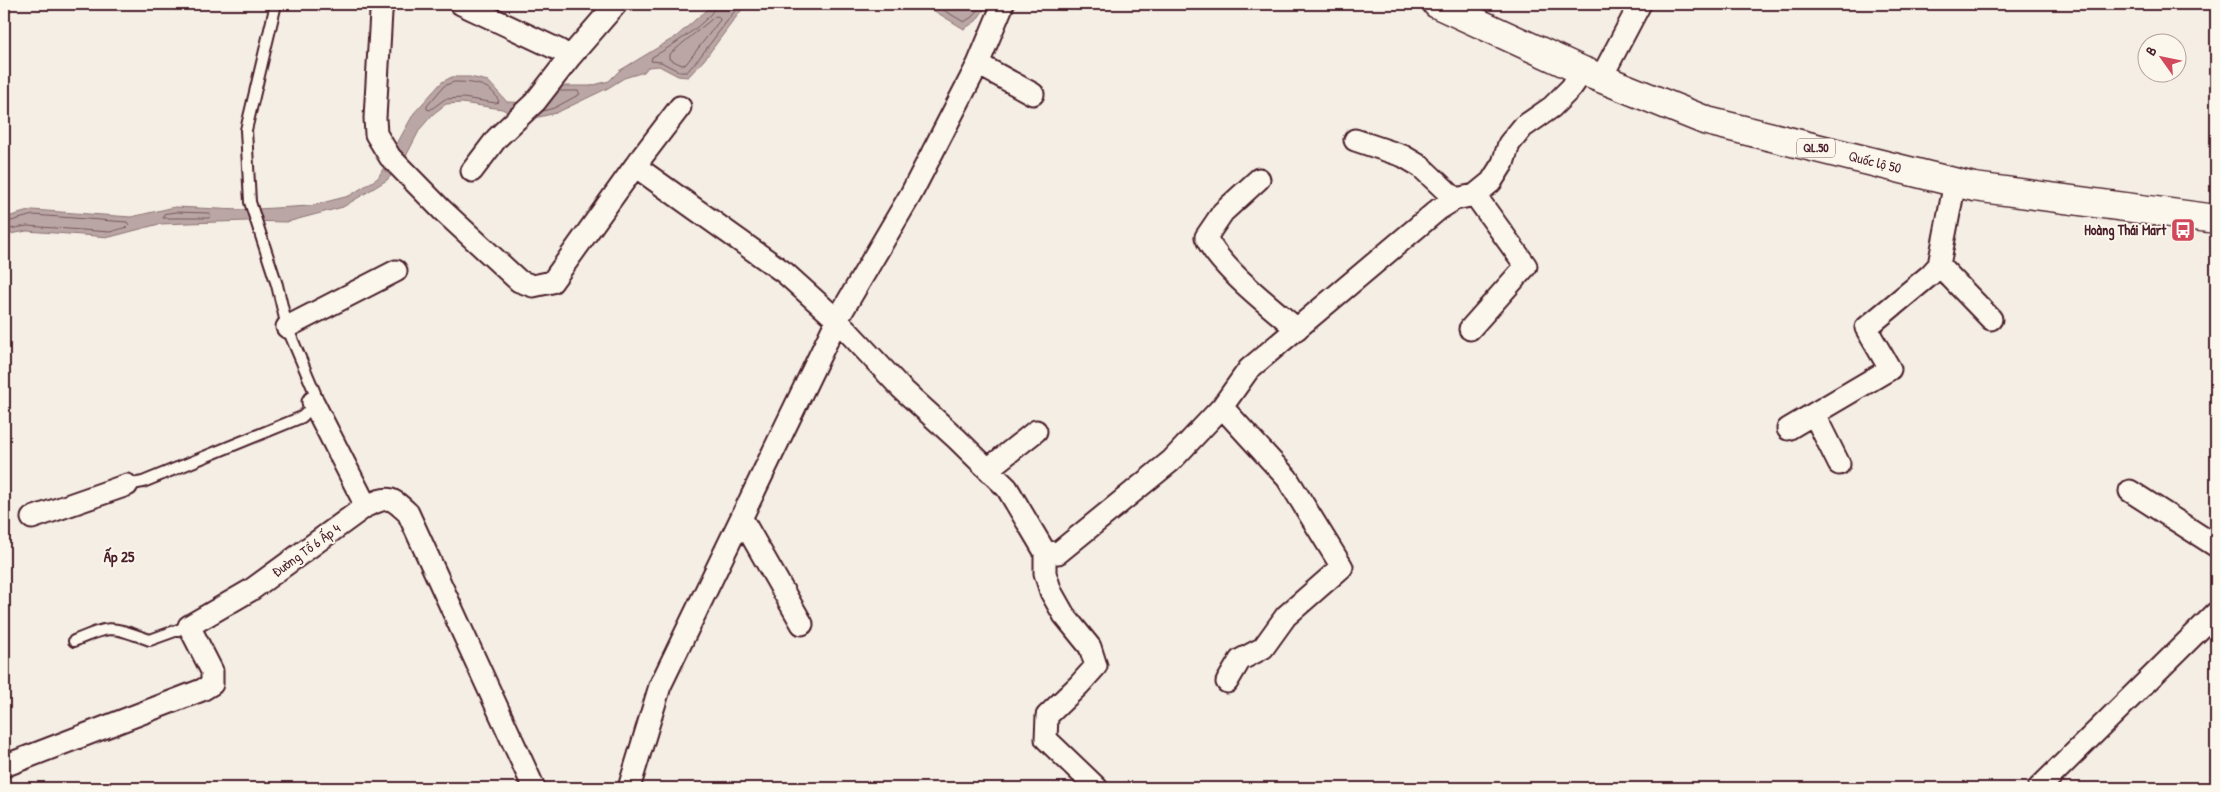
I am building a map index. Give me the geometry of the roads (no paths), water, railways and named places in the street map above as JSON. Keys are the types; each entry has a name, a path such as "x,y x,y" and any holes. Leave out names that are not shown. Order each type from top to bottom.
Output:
{"highway":[{"name":"Quốc lộ 50","path":"1437,4 1592,74 1707,120 1974,186 2216,219"}],"street":[{"path":"383,4 376,98 376,134 390,157 442,210 519,281 533,286 552,282 680,107"},
{"path":"461,4 570,57"},
{"path":"472,171 497,138 535,102 570,57 616,4"},
{"path":"630,788 660,686 837,320 911,194 978,64 1003,4"},
{"path":"1045,552 1058,553 1171,461 1222,407 1250,369 1439,209 1491,182 1503,163 1509,144 1523,127 1552,107 1571,88 1592,74 1640,4"},
{"path":"978,64 1033,94"},
{"path":"1355,140 1403,156 1465,197 1526,266 1470,329"},
{"path":"635,166 785,273 837,320 901,388 1006,488 1045,552 1045,572 1051,592 1064,615 1090,647 1096,666 1047,716 1046,739 1097,788"},
{"path":"1259,179 1223,212 1206,237 1211,248 1252,291 1297,329"},
{"path":"1788,429 1890,369 1866,328 1930,275 1938,265 1955,182"},
{"path":"1938,265 1991,319"},
{"path":"287,327 396,271"},
{"path":"313,402 366,506"},
{"path":"1222,407 1287,478 1342,567 1286,616 1263,648 1240,660 1226,682"},
{"path":"1814,414 1839,464"},
{"path":"988,469 1036,431"},
{"path":"32,518 126,485"},
{"path":"2130,491 2216,546"},
{"name":"Đường Tổ 6 Ấp 4","path":"189,626 252,590 366,506 384,498 394,499 408,513 534,788"},
{"path":"742,519 802,624"},
{"path":"2039,788 2216,612"},
{"path":"4,766 202,690 212,684 212,671 189,626"}],"lane":[{"path":"126,485 143,482 302,417 309,411 313,402 315,393 287,327 277,285 250,202 246,130 276,4"},
{"path":"74,641 110,628 124,630 150,640 189,626"}],"water":[{"path":"713,4 746,4 704,60 688,77 678,76 659,66 648,67 644,72 624,78 608,88 556,113 539,117 520,118 502,109 462,103 446,104 433,114 420,129 403,162 387,180 343,207 287,222 247,221 159,224 110,237 27,231 4,235 4,218 32,210 131,217 175,207 240,210 310,206 349,196 378,178 414,113 442,82 452,77 470,77 488,81 507,102 537,103 556,86 590,86 609,81 619,71 677,36"},
{"path":"923,4 988,4 976,21 964,29"}],"place":[{"name":"Hoàng Thái Mart","path":"2183,230"}],"district":[{"name":"Ấp 25","path":"119,557"}]}
